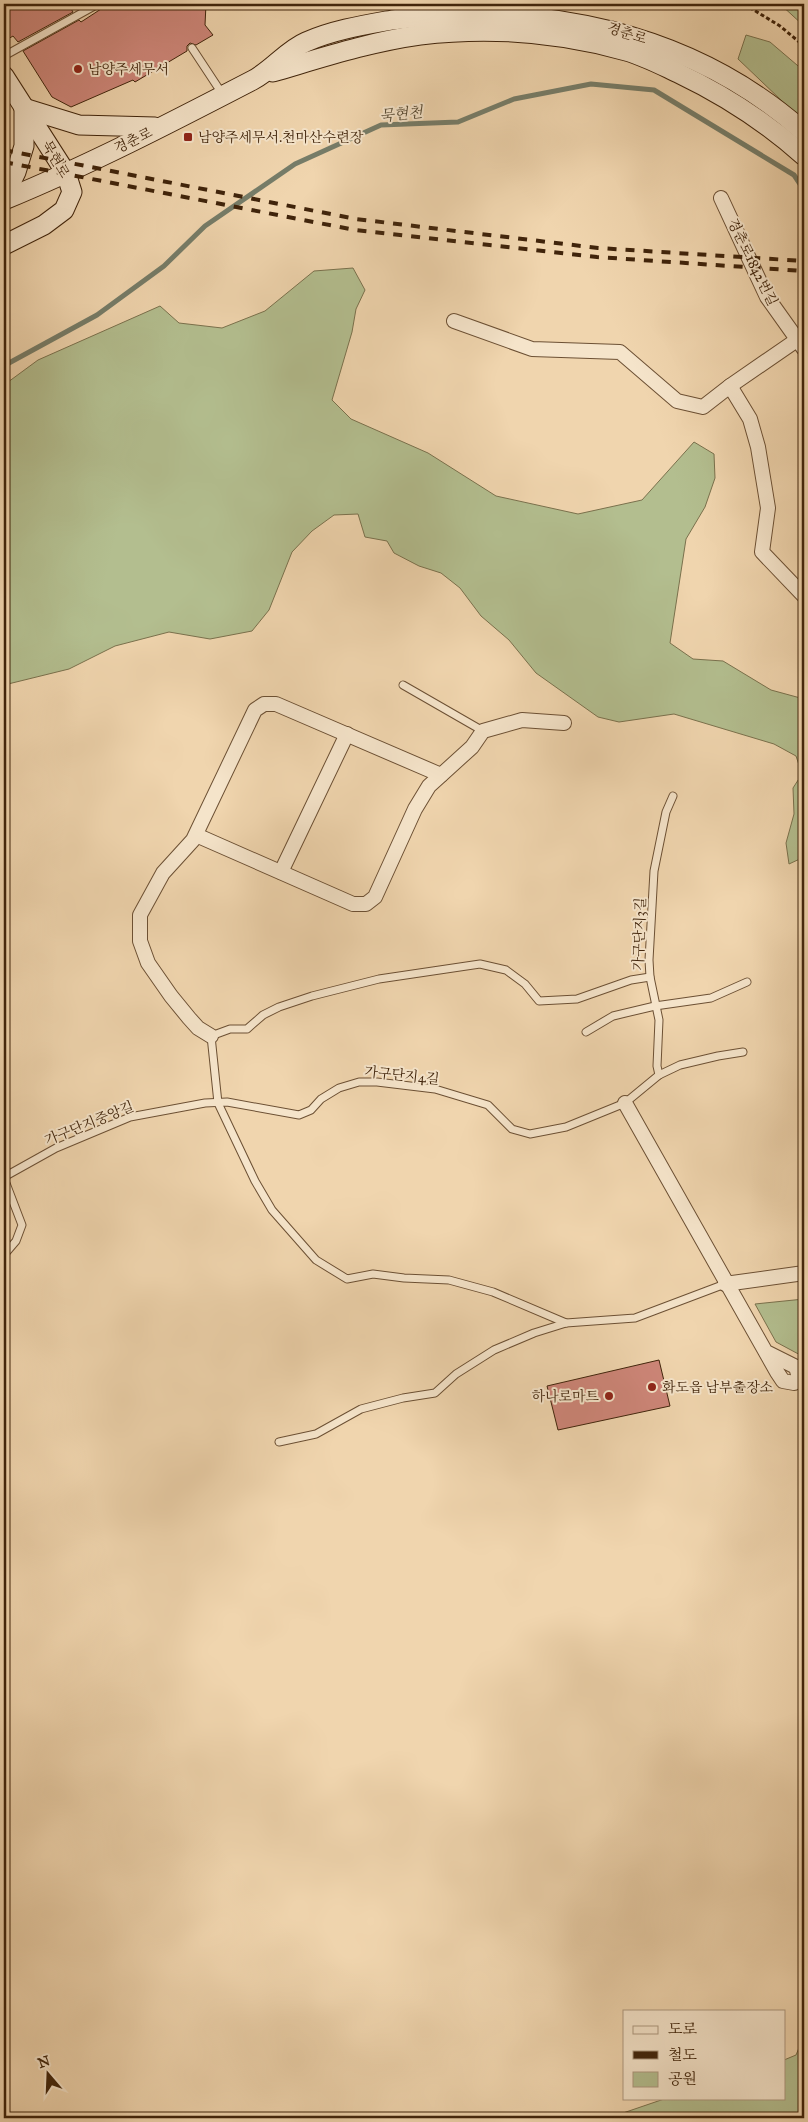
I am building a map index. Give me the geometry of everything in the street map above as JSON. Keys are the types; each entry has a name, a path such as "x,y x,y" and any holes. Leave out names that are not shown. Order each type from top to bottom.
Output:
{"street":[{"name":"경춘로","path":"4,199 66,173 260,76 305,42 360,26 416,16 469,11 512,11 593,22 628,32 678,51 737,81 782,113 804,132"},
{"name":"경춘로","path":"260,76 364,45 419,36 470,31 511,32 551,36 626,51 653,61 726,97 767,125 804,156"},
{"name":"묵현로","path":"4,76 66,173 72,192 64,210 44,225 4,244"},
{"path":"4,199 16,172 24,146 24,108 79,125 158,127"},
{"name":"경춘로1842번길","path":"721,198 767,297 802,341"},
{"path":"454,321 532,348 620,352 677,400 703,407 730,386 802,341"},
{"path":"730,386 750,419 758,447 768,508 762,552 804,596"},
{"path":"211,1036 198,1028 171,996 148,963 140,941 140,915 163,873 196,835 255,710 264,704 276,704 441,774"},
{"path":"196,835 353,904 366,904 375,897 415,810 429,786 472,747 483,731 522,720 564,724"},
{"path":"281,872 347,734"},
{"path":"624,1103 725,1284 766,1352"},
{"path":"725,1284 804,1273"}],"lane":[{"path":"4,56 98,4"},
{"path":"192,48 223,95"},
{"path":"403,685 483,731"},
{"name":"가구단지3길","path":"659,1075 657,1066 659,1020 650,977 654,871 666,812 673,796"},
{"path":"566,1323 493,1292 449,1280 404,1278 373,1274 347,1280 316,1260 272,1210 218,1102 211,1036 230,1029 247,1029 263,1015 279,1007 312,996 379,979 443,968 480,964 506,970 525,984 539,1001 577,999 631,980 650,977"},
{"path":"586,1032 613,1016 655,1006 711,998 748,982"},
{"name":"가구단지4길","path":"218,1102 299,1115 311,1110 321,1099 339,1088 358,1082 377,1082 435,1089 488,1105 512,1129 530,1134 566,1127 624,1103 659,1075 680,1065 743,1052"},
{"name":"가구단지중앙길","path":"4,1177 56,1148 130,1118 205,1102 218,1102"},
{"path":"4,1177 22,1224 16,1241 4,1255"},
{"path":"279,1442 316,1434 361,1409 403,1398 435,1393 456,1374 494,1350 534,1333 566,1323 635,1318 725,1284"}],"path":[{"path":"744,4 780,26 804,46"}],"green space":[{"path":"780,4 804,4 804,26"},
{"path":"746,35 770,42 804,71 804,122 738,59"},
{"path":"353,268 365,290 356,309 352,332 332,400 351,419 428,453 496,496 578,514 642,500 694,442 714,454 715,478 705,507 686,539 670,643 693,659 723,661 771,690 804,699 804,857 789,864 786,843 794,814 793,788 802,774 796,756 774,744 674,714 619,722 598,717 536,673 509,640 481,616 460,588 441,573 419,566 394,553 387,541 365,537 358,514 334,515 312,531 292,552 269,610 252,631 210,639 169,632 115,646 69,669 4,685 4,385 38,360 160,306 179,323 222,328 265,311 314,271"},
{"path":"804,1299 804,1357 776,1342 755,1304"},
{"path":"804,2036 804,2118 625,2118 623,2113 661,2100 786,2100 786,2059 796,2055"}],"building":[{"path":"4,4 68,4 73,12 18,42 13,36 8,39 4,32"},
{"path":"206,4 205,25 213,35 196,45 190,43 187,46 187,51 135,82 133,80 71,107 52,97 23,51 79,20 81,22 101,9"},
{"name":"하나로마트","path":"659,1360 670,1406 558,1430 547,1386"}],"waterway":[{"name":"묵현천","path":"4,364 97,315 164,266 205,226 295,164 381,125 458,122 514,99 591,84 654,90 794,175 804,190"}],"railway":[{"path":"4,150 356,219 598,248 804,261"},
{"path":"4,162 355,230 597,257 804,271"}],"place":[{"name":"남양주세무서","path":"78,69"},
{"name":"남양주세무서.천마산수련장","path":"188,137"},
{"name":"화도읍 남부출장소","path":"652,1387"},
{"name":"하나로마트","path":"609,1396"}]}
